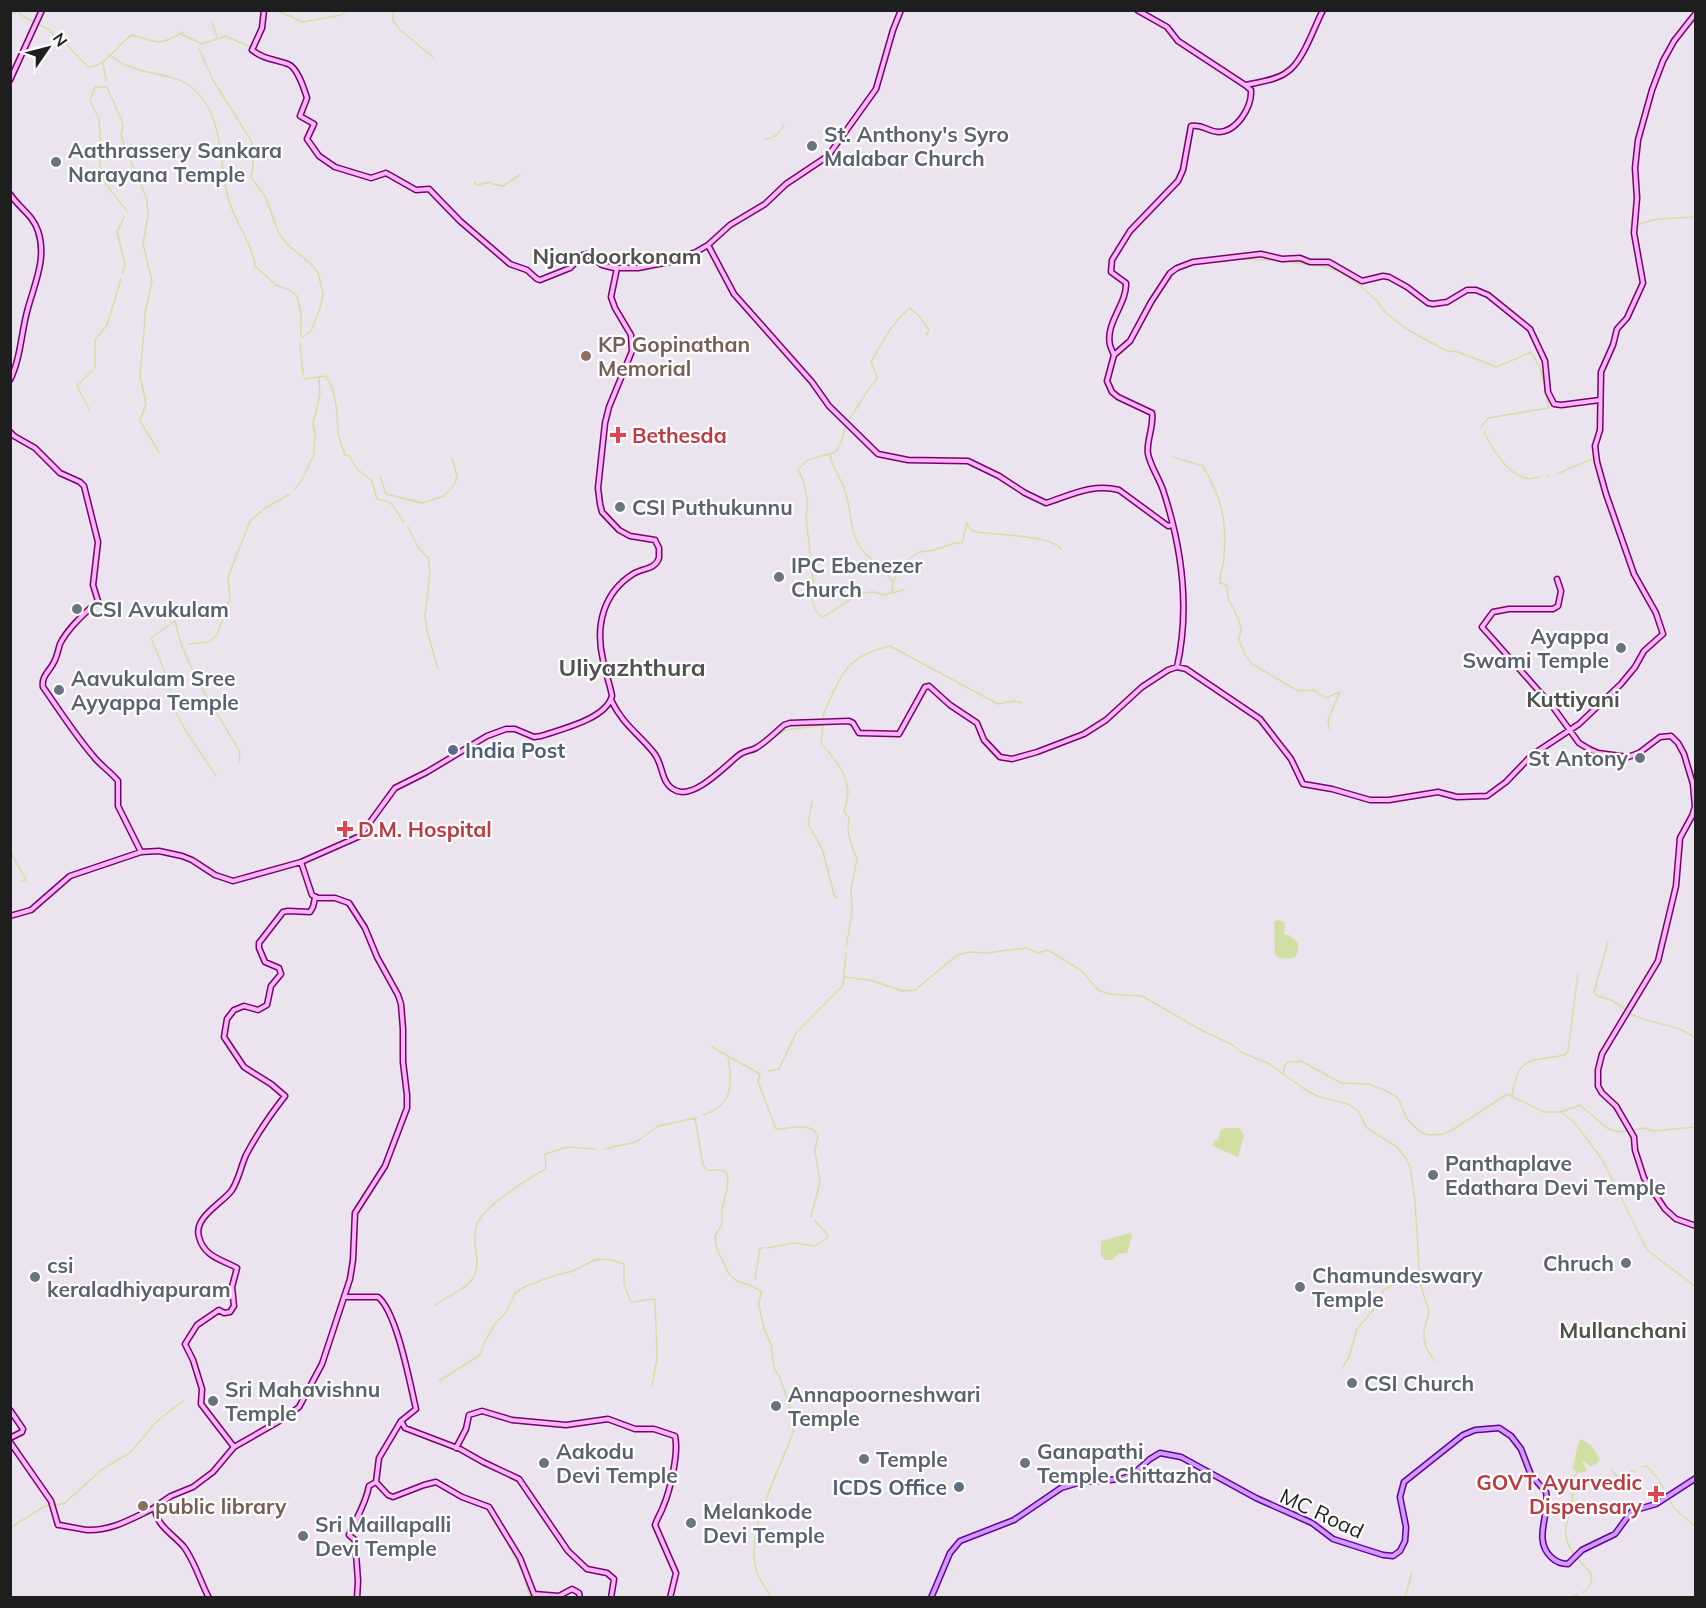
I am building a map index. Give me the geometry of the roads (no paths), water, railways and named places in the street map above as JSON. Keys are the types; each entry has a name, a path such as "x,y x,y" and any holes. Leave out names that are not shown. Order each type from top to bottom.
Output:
{"main road":[{"path":"10,80 42,10"},
{"path":"264,10 262,28 252,50 265,58 292,67 307,99 300,116 314,124 307,137 308,142 319,156 329,164 371,178 386,173 416,190 429,189 460,221 510,264 527,270 537,279 543,279 570,268 587,254 602,266 617,268 638,268 669,262 708,245 730,225 765,204 786,184 833,152 876,89 901,10"},
{"path":"1114,355 1110,345 1111,331 1126,292 1126,283 1111,272 1112,260 1130,231 1178,181 1183,170 1191,126 1200,124 1216,132 1226,131 1233,127 1241,119 1250,102 1251,90 1178,40 1167,27 1137,10"},
{"path":"1245,85 1290,71 1302,53 1323,10"},
{"path":"617,268 611,297 631,335 633,351 609,407 605,423 598,488 600,504 602,512 619,530 630,536 655,540 659,548 659,558 653,566 636,572 622,582 612,593 601,616 602,659 611,690 611,700 621,718 656,756 663,778 672,788 680,792 686,791 711,780 740,754 755,749 790,723 849,721 860,733 899,734 925,687 930,686 950,705 977,723 984,740 1000,757 1012,759 1084,734 1106,720 1142,687 1168,670 1177,667 1186,669 1260,719 1291,759 1303,784 1332,789 1370,800 1389,800 1438,792 1457,797 1487,796 1506,782 1532,755 1570,731 1621,684 1644,651 1663,634 1656,613 1634,574 1596,462 1595,446 1600,430 1602,372 1614,345 1617,329 1627,318 1643,283 1634,233 1638,140 1652,90 1663,62 1674,41 1695,13"},
{"path":"10,194 34,220 39,232 41,248 39,274 28,307 16,366 10,381"},
{"path":"708,245 734,294 812,382 829,406 878,454 908,460 968,461 1046,503 1076,491 1097,488 1119,490 1168,526 1172,525"},
{"path":"1177,667 1182,640 1184,597 1165,494 1149,457 1148,444 1153,420 1152,413 1118,398 1107,381 1114,355 1130,341 1150,302 1170,273 1177,268 1193,262 1261,254 1282,259 1300,258 1311,262 1329,262 1366,282 1383,276 1389,277 1399,281 1428,303 1447,302 1467,290 1481,291 1530,329 1545,361 1548,392 1554,404 1600,400"},
{"path":"10,432 30,445 60,473 84,486 98,542 93,585 98,601 60,644 56,660 44,676 43,687 94,758 118,781 117,806 141,852"},
{"path":"1557,579 1561,591 1558,606 1553,609 1509,609 1493,612 1482,627 1553,706 1579,743 1599,753 1628,757 1639,753 1660,737 1671,735 1684,754 1693,784 1695,807 1680,838 1676,886 1658,962 1602,1054 1598,1070 1599,1089 1616,1106 1631,1132 1640,1168 1654,1194 1676,1219 1695,1226"},
{"path":"10,916 31,910 70,876 141,852 159,851 182,856 215,875 233,880 301,862 360,836 395,788 427,772 487,735 506,729 515,729 534,737 541,736 601,713 611,700"},
{"path":"234,1447 201,1404 200,1378 185,1344 203,1320 219,1310 224,1313 230,1312 234,1306 232,1287 237,1269 213,1257 199,1237 198,1228 231,1192 253,1143 285,1096 244,1067 224,1037 227,1018 234,1010 248,1006 258,1010 267,1005 271,986 281,973 277,966 265,962 259,943 283,912 288,910 310,912 313,907 315,898 301,862"},
{"path":"10,1410 22,1432 10,1440 51,1501 58,1525 85,1530 126,1522 193,1487 213,1472 234,1447 289,1415 298,1407 322,1364 344,1297 353,1260 355,1213 385,1166 407,1108 403,1029 398,995 358,915 346,901 335,898 315,898"},
{"path":"344,1297 378,1297 387,1310 399,1341 416,1407 401,1421 379,1458 376,1482 388,1495 393,1497 436,1482 462,1497 489,1507 520,1557 534,1594 559,1596 572,1589 579,1593 580,1598"},
{"path":"456,1448 466,1430 469,1415 480,1411 512,1420 566,1425 608,1419 635,1429 654,1430 675,1436 674,1466 668,1495 655,1525 676,1573 670,1598"},
{"path":"401,1421 405,1428 456,1448 522,1482 568,1551 589,1570 606,1572 612,1576 614,1579 611,1598"},
{"name":"MC Road","path":"931,1598 952,1548 960,1541 1014,1520 1061,1488 1082,1482 1121,1479 1132,1475 1150,1459 1161,1453 1181,1457 1256,1498 1312,1523 1334,1539 1383,1555 1393,1556 1400,1551 1405,1541 1406,1527 1400,1497 1404,1482 1463,1435 1475,1430 1499,1428 1511,1436 1521,1449 1531,1475 1546,1492 1543,1546 1552,1558 1563,1564 1568,1564 1582,1550 1615,1534 1632,1511 1656,1504 1695,1478"},
{"path":"357,1598 355,1540 349,1535 355,1518 366,1501 369,1486 376,1482"},
{"path":"154,1508 159,1522 185,1550 209,1598"}],"waterway":[{"path":"276,10 303,22 341,15 348,10"},
{"path":"393,10 393,20 399,29 433,57"},
{"path":"10,15 17,11 50,30 57,40 66,44 88,67 107,59 132,35 158,42 184,32"},
{"path":"212,23 217,37"},
{"path":"181,34 202,44 226,36 250,47"},
{"path":"199,49 213,80 252,142 251,177 266,198 279,234 318,273 323,293 321,305 311,331 302,337"},
{"path":"256,50 271,57"},
{"path":"112,57 135,69 183,82 201,97 215,123 228,198 251,250 255,266 276,285 290,290 297,296 301,314 301,337"},
{"path":"103,62 106,81"},
{"path":"106,87 95,87 90,101 99,119 100,168 105,183 127,211"},
{"path":"107,87 121,119 123,126 121,135 125,148 147,199 148,216 143,243 152,282 145,313 140,376 146,404 140,421 159,452"},
{"path":"765,139 777,134 784,124"},
{"path":"474,182 477,185 490,182 503,186 520,175"},
{"path":"122,273 125,264 117,232 124,217"},
{"path":"1639,224 1657,219 1696,217"},
{"path":"1232,259 1274,260 1326,267 1340,272 1360,285 1385,312 1408,330 1447,351 1458,352 1497,367 1531,352 1540,367 1549,408 1488,418 1481,427"},
{"path":"95,368 95,340 107,325 121,279"},
{"path":"848,421 878,378 871,362 883,340 910,308 929,330 926,335"},
{"path":"300,343 303,374"},
{"path":"90,411 77,386 92,371"},
{"path":"304,379 326,376 334,396 338,432 345,455 350,456 356,468 372,481 377,499 390,502 404,522"},
{"path":"295,489 302,480 314,454 313,423 320,395 319,377"},
{"path":"846,426 836,452 808,460 798,469 804,483 808,504 806,516 813,603 817,613 823,617 852,598 868,592 882,595 904,590"},
{"path":"1484,432 1495,452 1512,471 1527,479 1539,477"},
{"path":"830,455 845,489 853,531 859,545 893,582 892,592"},
{"path":"1173,457 1203,466 1214,488 1225,531 1220,583 1227,585 1228,598 1241,629 1239,640 1245,655 1252,664 1298,691 1314,690 1326,698 1340,692 1328,720 1329,729"},
{"path":"380,476 386,494 422,503 444,496 454,485 457,477 452,458"},
{"path":"1557,474 1592,459"},
{"path":"188,644 209,642 217,635 230,599 228,577 250,521 265,508 290,494"},
{"path":"893,582 903,563 919,552 962,543 967,523 971,530 977,532 1035,538 1055,544 1061,549"},
{"path":"408,527 418,547 428,558 430,573 425,616 438,669"},
{"path":"216,776 175,711 166,675 151,638 175,621 186,656 240,752 239,763"},
{"path":"823,719 835,688 847,669 864,655 890,646 998,704 1014,701 1022,703"},
{"path":"769,740 786,730 823,725 821,744 835,759 845,778 848,791 844,811 849,818 848,830 857,859 851,889 852,912 846,948"},
{"path":"741,756 756,750"},
{"path":"711,781 733,763"},
{"path":"812,802 808,824 823,851 835,898 837,897"},
{"path":"10,851 26,880 22,881"},
{"path":"1608,942 1594,992 1625,1009"},
{"path":"844,977 870,980 902,991 915,990 956,956 969,952 986,953 1027,948 1038,953 1048,950 1082,971 1098,990 1109,994 1142,996 1203,1031 1231,1044 1243,1053 1268,1063 1307,1091 1348,1104 1358,1111 1367,1128 1397,1147 1410,1167 1415,1200 1420,1283 1429,1311 1424,1339 1426,1348 1435,1361"},
{"path":"768,1071 779,1069 796,1033 843,985 846,953"},
{"path":"1512,1095 1522,1067 1534,1060 1565,1055 1568,1051 1578,973"},
{"path":"1629,1013 1681,1030 1696,1039"},
{"path":"712,1047 760,1074"},
{"path":"703,1115 720,1106 729,1093 728,1058"},
{"path":"1283,1074 1285,1065 1289,1062 1301,1061 1341,1083 1368,1084 1387,1091 1398,1098 1407,1119 1422,1133 1429,1135 1444,1134 1507,1094 1544,1112 1560,1112 1580,1105 1607,1128 1618,1132 1644,1128 1653,1131 1696,1127"},
{"path":"760,1075 758,1081 776,1129 804,1127 814,1130 818,1135 815,1151 820,1182 811,1217"},
{"path":"1561,1112 1574,1122 1602,1159 1647,1250 1696,1287"},
{"path":"695,1118 703,1165 707,1170 726,1172 728,1178 722,1210 722,1224 715,1236 717,1249 729,1274 737,1281 761,1291 759,1305 764,1328 771,1345 774,1368 780,1378 796,1424 761,1512 754,1549 759,1578 772,1598"},
{"path":"604,1149 636,1142 658,1126 696,1118"},
{"path":"435,1305 460,1290 473,1278 477,1266 475,1231 481,1217 488,1209 546,1169 545,1154 568,1147 596,1149"},
{"path":"767,1248 794,1243 815,1246 828,1235 815,1221"},
{"path":"755,1279 760,1248 763,1248"},
{"path":"439,1381 480,1355 484,1343 495,1324 507,1311 515,1293 526,1286 573,1271 597,1259 624,1264 624,1285 631,1302 655,1299 657,1358 652,1386"},
{"path":"1342,1368 1349,1357 1357,1329 1374,1309 1384,1290 1400,1281 1419,1277"},
{"path":"55,1505 65,1503 101,1470 131,1452 156,1422 184,1400"},
{"path":"1642,1467 1646,1466 1657,1477 1666,1493"},
{"path":"1611,1469 1618,1478 1635,1470"},
{"path":"1574,1554 1568,1544 1566,1527 1572,1503 1571,1484 1577,1472"},
{"path":"395,1499 434,1484 443,1488"},
{"path":"373,1485 390,1498"},
{"path":"355,1516 366,1486"},
{"path":"1669,1499 1674,1508 1696,1527"},
{"path":"466,1500 487,1509 502,1535"},
{"path":"10,1528 50,1505"},
{"path":"353,1520 345,1534 353,1544"},
{"path":"505,1539 523,1573 529,1595 535,1598"},
{"path":"1578,1559 1590,1572 1592,1581 1587,1590 1583,1592"},
{"path":"1405,1598 1412,1572"},
{"path":"561,1598 571,1592 577,1595"},
{"path":"1570,1598 1578,1594"}],"place":[{"name":"St. Anthony's Syro Malabar Church","path":"812,146"},
{"name":"Aathrassery Sankara Narayana Temple","path":"56,162"},
{"name":"KP Gopinathan Memorial","path":"586,356"},
{"name":"Bethesda","path":"618,435"},
{"name":"CSI Puthukunnu","path":"620,507"},
{"name":"IPC Ebenezer Church","path":"779,577"},
{"name":"CSI Avukulam","path":"77,609"},
{"name":"Ayappa Swami Temple","path":"1621,648"},
{"name":"Aavukulam Sree Ayyappa Temple","path":"59,690"},
{"name":"India Post","path":"453,750"},
{"name":"St Antony","path":"1640,758"},
{"name":"D.M. Hospital","path":"345,829"},
{"name":"Panthaplave Edathara Devi Temple","path":"1433,1175"},
{"name":"Chruch","path":"1626,1263"},
{"name":"csi keraladhiyapuram","path":"35,1277"},
{"name":"Chamundeswary Temple","path":"1300,1287"},
{"name":"CSI Church","path":"1352,1383"},
{"name":"Sri Mahavishnu Temple","path":"213,1401"},
{"name":"Annapoorneshwari Temple","path":"776,1406"},
{"name":"Temple","path":"864,1459"},
{"name":"Aakodu Devi Temple","path":"544,1463"},
{"name":"Ganapathi Temple Chittazha","path":"1025,1463"},
{"name":"ICDS Office","path":"959,1487"},
{"name":"GOVT Ayurvedic Dispensary","path":"1656,1494"},
{"name":"public library","path":"143,1506"},
{"name":"Melankode Devi Temple","path":"691,1523"},
{"name":"Sri Maillapalli Devi Temple","path":"303,1536"}],"district":[{"name":"Njandoorkonam","path":"617,256"},
{"name":"Uliyazhthura","path":"632,667"},
{"name":"Kuttiyani","path":"1573,699"},
{"name":"Mullanchani","path":"1623,1330"}]}
